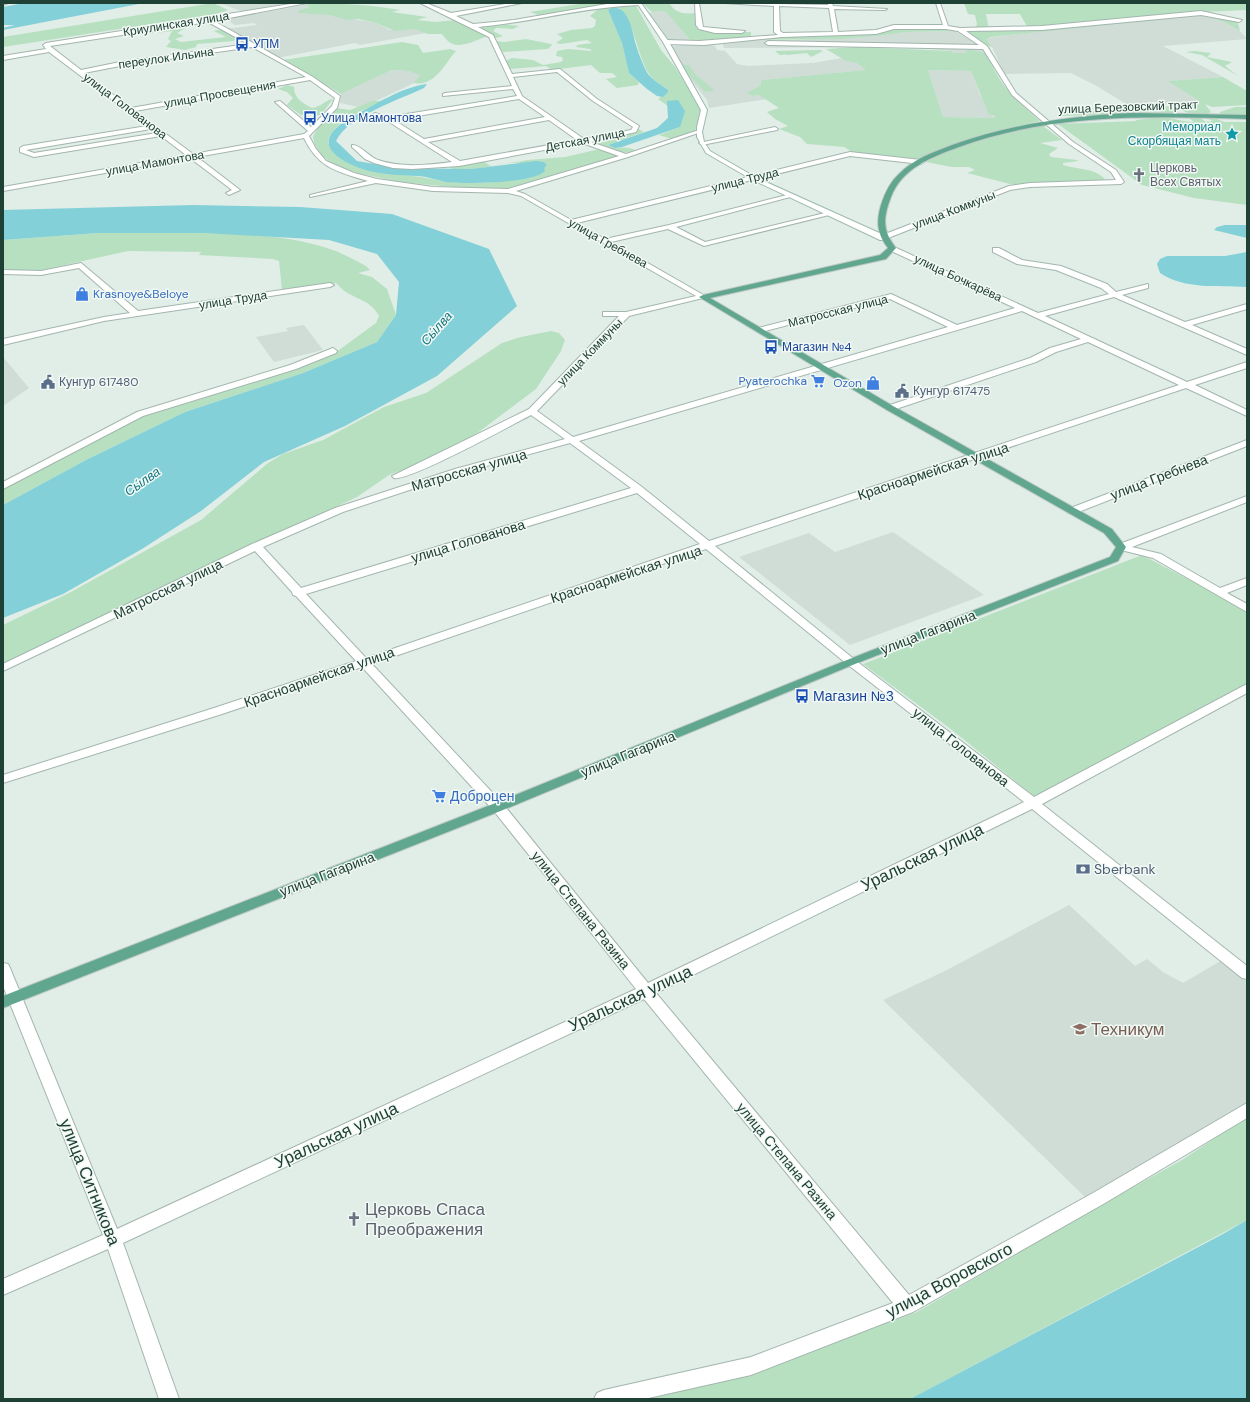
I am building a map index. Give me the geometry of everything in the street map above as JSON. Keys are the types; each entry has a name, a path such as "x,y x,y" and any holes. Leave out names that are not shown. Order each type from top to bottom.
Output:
{"main road":[{"name":"улица Березовский тракт","path":"921,162 958,145 1044,122 1134,115 1247,117"},
{"path":"883,238 881,220 890,188 897,178 910,167 921,162"},
{"name":"улица Бочкарёва","path":"883,238 892,248"},
{"name":"улица Коммуны","path":"703,297 883,257 892,248"},
{"name":"улица Гребнева","path":"703,297 761,330 890,408 1108,531 1121,547"},
{"name":"улица Гагарина","path":"9,999 498,808 851,662 1114,559 1121,547"}],"street":[{"name":"Криулинская улица","path":"46,45 209,20 305,3"},
{"path":"422,3 451,15 491,36 520,97 582,141 626,156"},
{"path":"451,15 520,3"},
{"path":"472,26 514,22 607,5 639,3 666,42 704,110 698,132"},
{"path":"697,3 699,25 701,28 715,31 746,31"},
{"path":"726,3 831,5 885,9"},
{"path":"885,3 885,9 888,16"},
{"path":"938,3 946,27"},
{"path":"776,4 780,33"},
{"path":"831,5 836,33"},
{"path":"762,32 814,35 876,32 894,27 946,27 960,30 1042,28 1201,13 1238,20"},
{"path":"209,20 311,78 338,97 335,107 306,136"},
{"path":"890,22 894,27"},
{"path":"960,30 985,47 1014,94 1044,122"},
{"path":"697,43 776,37 780,33"},
{"path":"666,42 985,47"},
{"name":"улица Голованова","path":"46,45 50,50 129,110 237,190 229,194"},
{"name":"переулок Ильина","path":"80,72 128,63 253,46"},
{"path":"3,58 50,50"},
{"name":"Детская улица","path":"460,164 634,131 636,126 595,100 558,70 510,76"},
{"name":"улица Просвещения","path":"129,110 311,78"},
{"path":"445,95 515,87"},
{"path":"388,119 520,97"},
{"path":"278,102 311,130"},
{"path":"375,115 388,119 460,164"},
{"path":"422,141 550,118"},
{"name":"улица Коммуны","path":"883,238 1009,188 1030,185 1121,182 1114,171 1098,159 1071,143 1044,122"},
{"path":"151,126 22,148 22,151 34,156 162,134"},
{"path":"702,143 775,129"},
{"name":"Детская улица","path":"508,191 626,156 698,132"},
{"name":"улица Бочкарёва","path":"698,132 702,143 708,152 753,178 883,238"},
{"name":"улица Мамонтова","path":"3,189 306,136"},
{"name":"улица Гребнева","path":"306,136 313,150 324,162 352,174 376,181 433,189 508,191 523,195 703,297"},
{"path":"354,146 363,156 394,165 421,167 460,164"},
{"name":"улица Труда","path":"570,222 850,154 870,155 921,162"},
{"path":"312,196 376,181"},
{"path":"605,241 669,227 791,196"},
{"path":"669,227 704,244 829,214"},
{"name":"улица Бочкарёва","path":"892,248 1040,315 1247,413"},
{"path":"996,250 1020,262 1058,268 1104,286 1114,294 1187,324 1247,352"},
{"path":"3,272 41,273 81,265 136,314"},
{"name":"улица Труда","path":"136,314 330,284"},
{"path":"1040,315 1145,286"},
{"name":"Матросская улица","path":"761,330 891,296 956,328"},
{"name":"улица Коммуны","path":"397,476 427,464 532,411 626,314 703,297"},
{"path":"1187,324 1247,306"},
{"name":"Матросская улица","path":"3,668 256,546 339,510 458,471 572,440 1024,308"},
{"path":"3,342 104,319 136,314"},
{"path":"606,314 626,314"},
{"path":"890,408 1034,360 1053,350 1090,339"},
{"path":"3,486 140,414 293,367 332,351"},
{"name":"Красноармейская улица","path":"3,778 211,714 493,617 977,457 1247,365"},
{"name":"улица Голованова","path":"532,411 639,488 851,662 1033,803 1247,974"},
{"name":"улица Гребнева","path":"1072,511 1247,443"},
{"name":"улица Голованова","path":"297,593 639,488"},
{"name":"улица Гагарина","path":"1121,547 1247,499"},
{"name":"улица Степана Разина","path":"256,546 297,593 498,808 646,991 907,1306"},
{"path":"1121,547 1157,556 1247,609"},
{"path":"1220,592 1247,581"},
{"name":"Уральская улица","path":"3,1287 113,1239 646,991 1033,803 1247,688"},
{"name":"улица Ситникова","path":"3,968 9,999 113,1239 169,1399"},
{"name":"улица Воровского","path":"604,1399 751,1366 907,1306 1099,1198 1247,1110"}],"shaded area":[{"path":"222,4 290,4 244,12"},
{"path":"305,5 310,7 310,12 376,23 390,30 414,29 426,33 360,45 355,43 277,58 226,28 257,25 254,23 235,25 229,21 233,18"},
{"path":"660,11 666,12 690,40 667,41 648,13"},
{"path":"1203,15 1224,22 1240,31 1247,39 1163,46 1223,77 1169,81 1202,102 1133,108 1095,85 1071,73 1004,74 987,38 1041,31"},
{"path":"955,31 983,48 986,52 952,53 952,51 908,47 724,48 723,45 724,40 791,40 885,35 904,32"},
{"path":"706,44 715,46 717,50 725,51 737,64 748,66 813,63 842,58 846,61 857,63 867,70 761,80 761,85 748,93 752,96 759,95 767,99 709,108 707,100 684,71 671,46"},
{"path":"392,70 408,71 421,75 414,83 359,107 340,103 341,94"},
{"path":"928,70 971,71 980,95 995,118 943,117"},
{"path":"304,325 323,350 274,362 256,337 288,331 286,328"},
{"path":"3,357 29,388 3,406"},
{"path":"893,532 984,595 850,645 739,557 809,533 835,552"},
{"name":"Техникум","path":"1069,905 1135,966 1147,959 1163,972 1183,983 1224,959 1247,977 1247,1105 1086,1198 883,1000 945,971"}],"green space":[{"path":"213,3 228,10 216,14 3,47 3,37"},
{"path":"312,3 378,7 400,10 392,12 427,17 417,20 435,22 457,20 488,36 462,45 457,45 452,44 442,34 428,34 414,29 395,31 376,23 358,19 347,20 329,15 299,13 298,11 310,7 305,5"},
{"path":"585,3 634,3 592,8 544,17 530,12"},
{"path":"642,3 669,3 677,11 696,13 699,28 716,32 751,32 751,37 691,41 666,12 652,12"},
{"path":"964,3 1247,3 1247,10 1203,12 1028,28 1020,14 986,14 989,29 975,29 977,24 975,15 968,14"},
{"path":"635,4 661,50 675,67 701,109 695,132 672,139 659,135 680,127 668,103 668,106 658,99 668,92 668,90 649,74 627,19 623,12 617,7 608,10 622,43 629,73 639,82 638,85 617,88 606,79 617,77 612,73 600,73 591,65 552,70 546,66 510,69 505,61 512,58 533,60 543,65 561,62 563,60 562,57 556,56 557,51 568,49 592,51 590,49 576,47 577,45 592,43 587,40 561,44 556,43 563,38 557,34 571,30 592,28 595,26 596,20 590,16 601,7"},
{"path":"1202,14 1237,20 1240,31 1224,22 1203,15 990,37 987,39 992,47 984,45 963,31 1044,29"},
{"path":"197,23 207,23 187,27 177,33 184,36 175,39 181,42 226,37 214,31 220,30 228,33 235,39 234,41 197,44 196,47 185,50 166,47 171,41 168,39 172,31 138,35 131,33"},
{"path":"504,24 519,26 513,29 496,28 493,31 503,36 496,38 477,28"},
{"path":"901,27 948,29 955,31 905,32 839,39 734,40 845,33"},
{"path":"526,39 552,45 548,49 503,52 495,41 504,42"},
{"path":"402,42 418,45 423,53 450,49 456,51 439,73 428,81 414,83 420,75 408,71 392,70 341,94 283,60"},
{"path":"855,47 952,51 952,53 965,53 969,49 977,49 974,51 987,53 997,74 1008,91 1040,121 955,144 917,160 854,153 844,147 807,144 800,137 779,129 788,126 775,119 767,112 779,108 759,95 752,96 747,93 761,85 761,80 866,70 857,63 846,61 826,49","holes":["928,70 971,71 989,115 994,115 995,118 943,117"]},
{"path":"775,51 823,51 811,57 807,53 780,55"},
{"path":"1195,51 1211,53 1207,57 1232,62 1225,66 1238,76 1202,55 1186,52"},
{"path":"682,65 689,65 695,74 714,90 705,92 687,73"},
{"path":"1223,77 1247,91 1247,105 1212,107 1205,104 1211,112 1196,115 1180,110 1171,105 1201,102 1168,81"},
{"path":"287,85 294,87 297,98 312,108 333,99 321,115 301,115 287,105 293,98 287,92 278,89"},
{"path":"372,101 383,101 341,123 330,136 328,143 359,168 447,182 488,183 541,174 522,163 462,170 449,167 481,160 491,166 528,160 565,157 600,149 619,157 513,188 463,188 400,182 357,173 331,163 322,155 315,145 313,137 318,127 336,108 350,110"},
{"path":"1171,106 1175,110 1174,113 1060,116 1072,113"},
{"path":"1235,107 1247,107 1247,116 1220,115 1220,112"},
{"path":"1162,117 1190,122 1194,122 1188,117 1199,117 1206,122 1213,121 1206,118 1215,118 1224,122 1247,122 1247,205 1194,198 1142,185 1058,124 1136,121"},
{"path":"1040,124 1062,140 1040,143 1058,148 1049,154 1051,157 1077,160 1078,161 1063,163 1063,165 1095,172 1105,179 1103,181 1018,186 967,173 975,170 969,167 952,167 926,162 959,146"},
{"path":"638,129 644,132 608,145 628,148 635,150 634,151 621,153 598,144"},
{"path":"184,232 243,234 301,241 327,248 366,266 370,270 358,273 372,277 387,289 396,315 377,342 303,373 185,412 86,460 3,505 3,489 136,419 275,374 339,350 376,323 379,316 370,305 348,293 336,283 282,290 279,261 273,259 199,255 201,252 128,251 42,270 5,272 8,269 3,269 3,240 98,233"},
{"path":"551,331 559,333 565,340 561,351 536,389 476,434 425,461 389,475 357,497 3,664 3,625 71,592 201,520 268,463 283,454 323,440 384,407 426,393 502,343 521,337"},
{"path":"1142,555 1222,597 1247,613 1247,683 1035,797 952,730 863,664"},
{"path":"1247,1117 1247,1220 910,1399 650,1399 771,1366 917,1312 1094,1209 1182,1160"}],"water":[{"path":"24,3 144,3 3,30 3,28 15,25 3,25 3,7"},
{"path":"613,7 619,8 627,16 636,45 648,74 668,90 663,97 657,96 647,89 629,73 622,43 608,10"},
{"path":"427,84 424,88 388,103 363,116 342,132 336,141 357,161 398,168 471,169 536,161 544,162 547,165 544,168 545,171 538,175 513,181 482,183 446,182 422,176 389,174 366,170 347,163 332,151 329,145 329,138 333,131 341,124 388,97 408,89"},
{"path":"678,100 685,111 680,127 622,147 615,148 608,145 657,128 668,118 667,101"},
{"name":"Сы́лва","path":"193,205 300,207 392,214 489,249 517,306 437,376 345,426 264,462 201,511 142,549 63,594 3,618 3,505 86,460 185,412 303,373 377,342 396,315 399,282 377,254 329,240 205,233 98,233 3,240 3,210"},
{"path":"1225,225 1247,225 1247,238 1214,230 1217,227"},
{"path":"1247,252 1247,287 1202,286 1180,282 1160,273 1157,264 1160,259 1167,256 1225,256"},
{"path":"1247,1220 1247,1399 910,1399 1223,1234"}],"place":[{"name":"УПМ","path":"242,44"},
{"name":"Улица Мамонтова","path":"310,118"},
{"name":"Мемориал Скорбящая мать","path":"1232,134"},
{"name":"Церковь Всех Святых","path":"1139,175"},
{"name":"Krasnoye&Beloye","path":"82,294"},
{"name":"Магазин №4","path":"771,347"},
{"name":"Pyaterochka","path":"818,381"},
{"name":"Кунгур 617480","path":"48,382"},
{"name":"Ozon","path":"873,383"},
{"name":"Кунгур 617475","path":"902,391"},
{"name":"Магазин №3","path":"802,696"},
{"name":"Доброцен","path":"439,796"},
{"name":"Sberbank","path":"1083,869"},
{"name":"Техникум","path":"1080,1029"},
{"name":"Церковь Спаса Преображения","path":"354,1219"}]}
